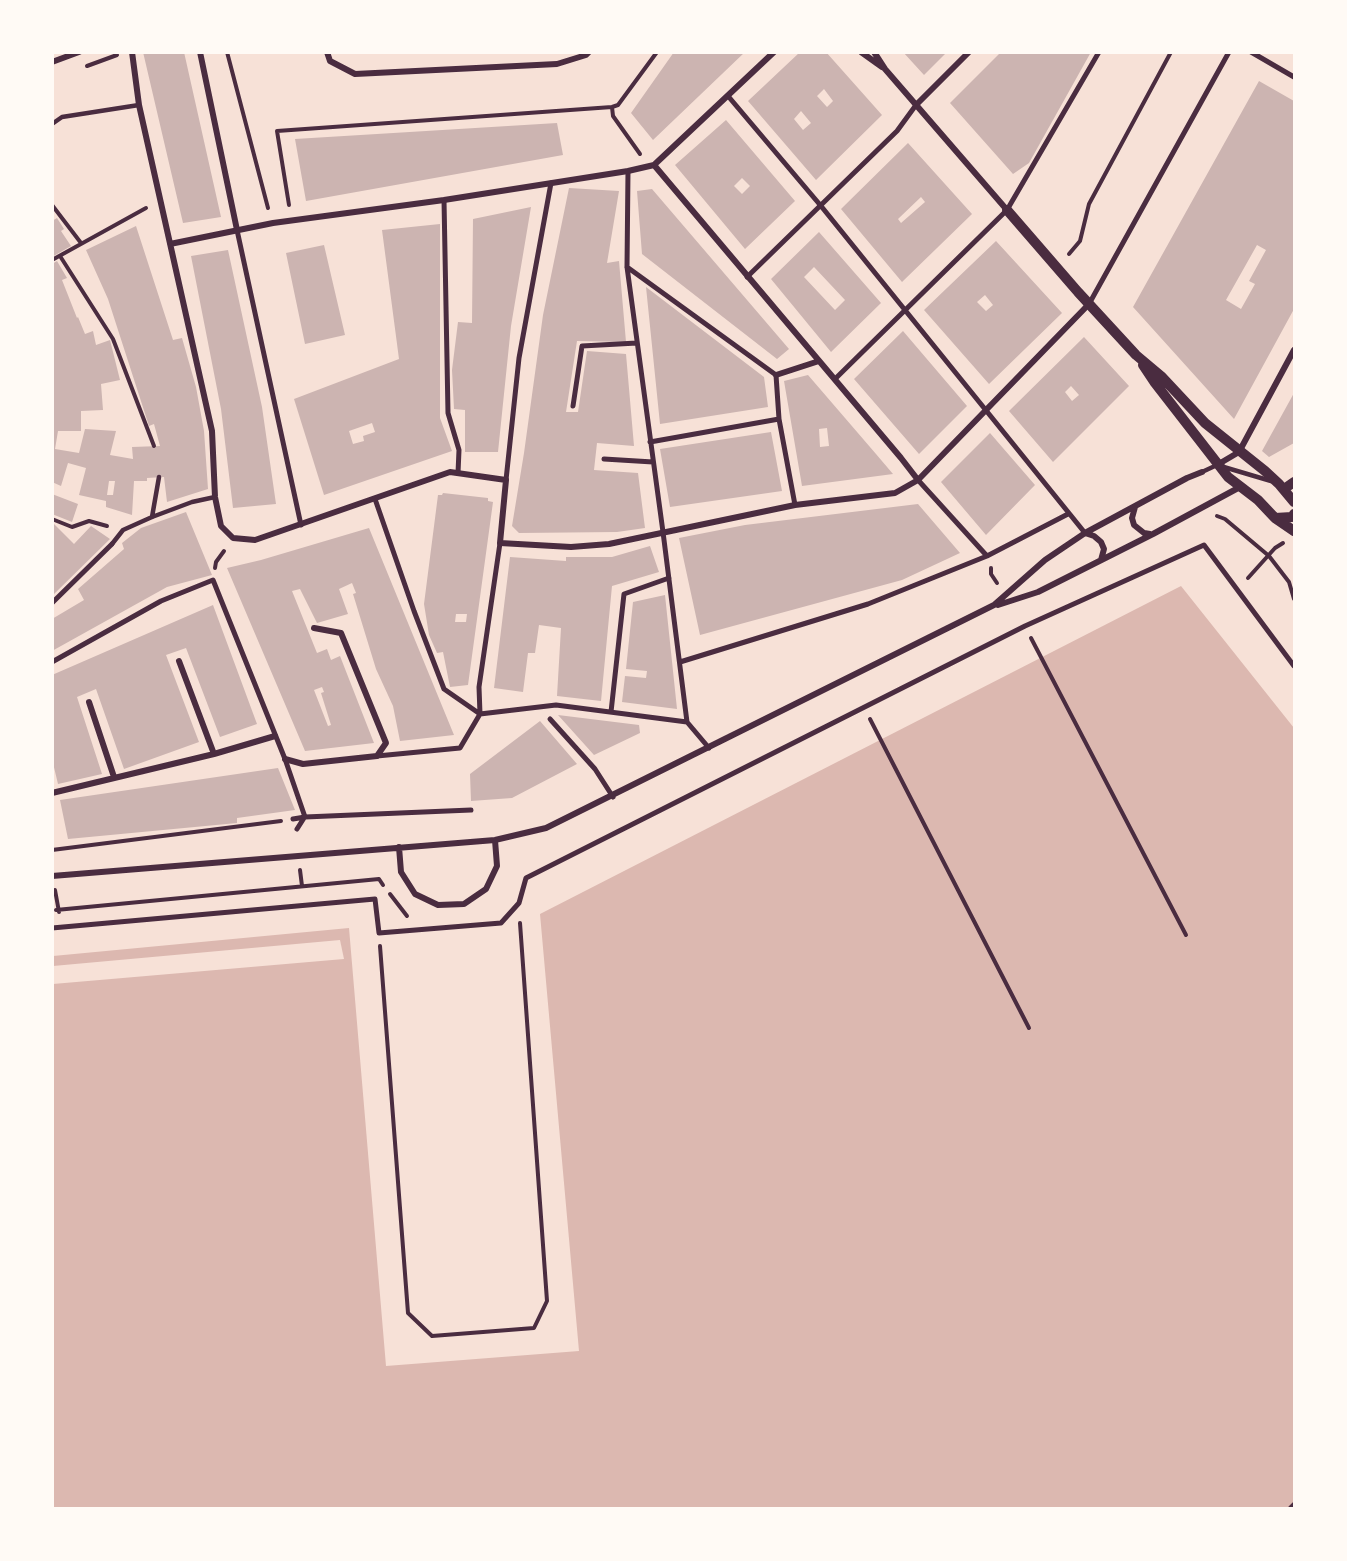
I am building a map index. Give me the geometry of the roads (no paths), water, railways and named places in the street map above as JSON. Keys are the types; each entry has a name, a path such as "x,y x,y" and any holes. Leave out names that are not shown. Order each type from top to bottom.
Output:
{"street":[{"path":"52,62 78,52"},
{"path":"132,52 139,105 212,431 215,497 221,526 233,538 255,540 450,472 506,480"},
{"path":"200,52 301,525"},
{"path":"327,52 330,61 355,74 557,64 589,52"},
{"path":"170,244 273,223 444,201 654,165 774,52"},
{"path":"861,52 885,69"},
{"path":"874,52 885,69 916,105 1136,355 1161,376 1205,423 1282,486 1294,502"},
{"path":"747,277 897,131 916,105 969,52"},
{"path":"835,379 1007,210 1099,52"},
{"path":"500,543 571,547 609,544 795,505 895,493 918,480 1089,304 1229,52"},
{"path":"1251,52 1294,77"},
{"path":"728,96 987,410 1068,514 1085,533 1101,542 1104,549 1101,560"},
{"path":"654,165 918,480 987,556"},
{"path":"628,171 627,267 687,722 709,748"},
{"path":"285,759 303,764 460,748 480,714 479,687 500,543 519,358 550,183"},
{"path":"444,201 448,413 459,450 458,473"},
{"path":"627,267 776,375"},
{"path":"573,406 582,346 637,343"},
{"path":"1218,465 1239,452 1294,350"},
{"path":"1136,355 1218,465 1275,518 1294,531"},
{"path":"776,375 819,361"},
{"path":"776,375 779,419 795,505"},
{"path":"650,442 779,419"},
{"path":"604,459 653,462"},
{"path":"994,605 1045,560 1085,533 1202,472"},
{"path":"1282,486 1294,482"},
{"path":"53,876 495,840 546,828 994,605 1038,591 1153,534 1240,487"},
{"path":"375,499 444,689 480,714 555,705 687,722"},
{"path":"1135,507 1132,518 1134,525 1144,533 1153,534"},
{"path":"680,662 868,604 987,556 1068,514"},
{"path":"1275,518 1292,517 1294,514"},
{"path":"52,603 112,544"},
{"path":"52,928 375,899 379,933 501,923 519,903 526,878 1025,626 1204,545 1294,666"},
{"path":"611,712 624,594 669,578"},
{"path":"52,662 161,601 213,580 285,759 305,817"},
{"path":"314,628 341,633 386,743 377,756"},
{"path":"179,661 214,754"},
{"path":"89,702 114,777"},
{"path":"550,719 595,770 613,796"},
{"path":"52,793 214,754 275,736"},
{"path":"293,819 471,810"},
{"path":"297,829 305,817"},
{"path":"399,847 401,873 416,894 438,905 464,904 486,889 497,866 495,840"}],"lane":[{"path":"52,124 62,117 139,105"},
{"path":"1202,472 1218,465 1282,486"},
{"path":"152,516 159,477"},
{"path":"112,544 123,530 152,516 192,502 215,497"}]}
